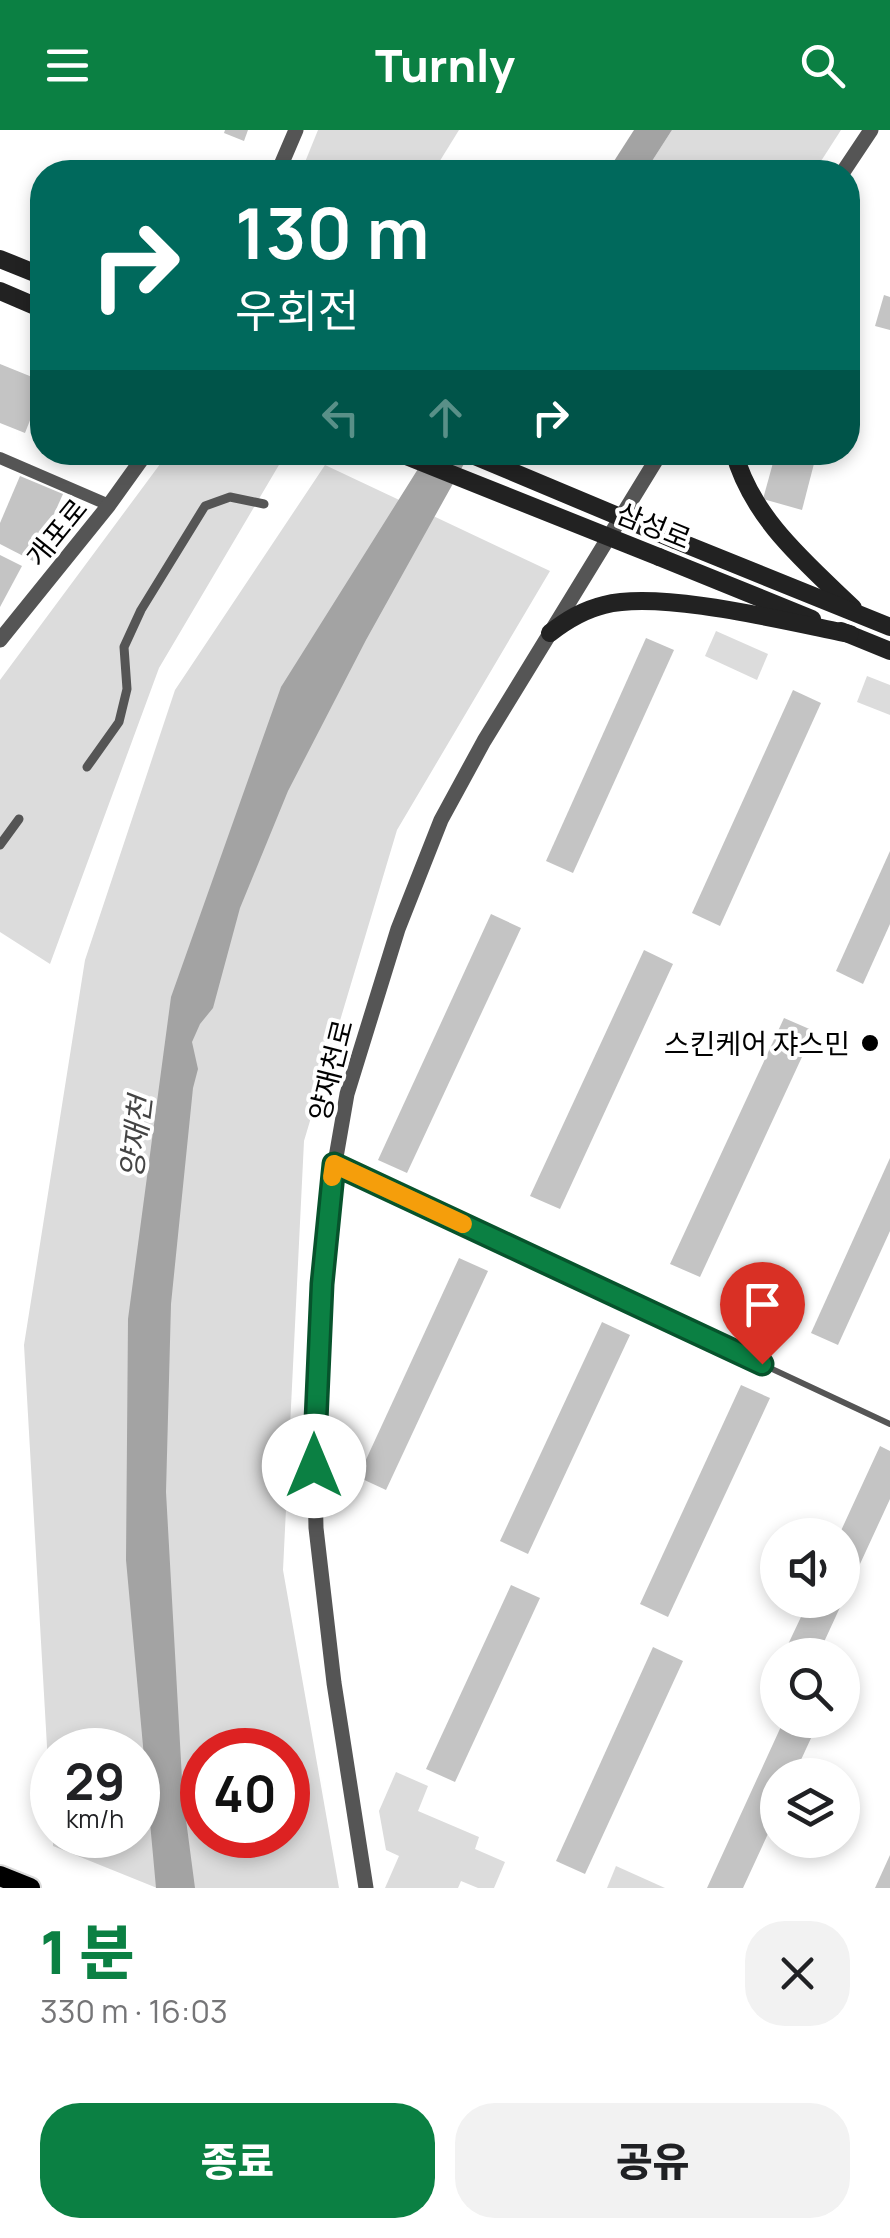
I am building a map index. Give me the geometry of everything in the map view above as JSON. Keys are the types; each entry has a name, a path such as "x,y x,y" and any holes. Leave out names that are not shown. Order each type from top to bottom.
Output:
{"main road":[{"path":"0,259 30,271"},
{"path":"0,291 30,304"},
{"name":"삼성로","path":"429,465 890,651"},
{"name":"삼성로","path":"497,465 890,627"},
{"path":"738,465 755,505 798,555 860,615"},
{"path":"550,633 582,612 631,600 698,606 850,634"},
{"path":"0,1876 30,1888"}],"street":[{"path":"283,160 296,130"},
{"path":"851,160 871,130"},
{"path":"1,462 109,506"},
{"name":"개포로","path":"0,640 109,506 137,465"},
{"name":"양재천로","path":"366,1888 334,1684 316,1528 314,1436 322,1284 334,1164 347,1094 398,929 441,820 484,740 653,465"},
{"path":"87,767 119,722 127,689 124,647 140,610 205,506 230,497 264,504"},
{"path":"0,844 18,819"}],"lane":[{"path":"334,1164 890,1424"}],"shaded area":[{"path":"318,130 459,130 440,160 306,160"},
{"path":"634,130 672,130 653,160 615,160"},
{"path":"672,130 841,130 822,160 653,160"},
{"path":"159,465 279,465 159,668 50,964 0,932 0,680"},
{"path":"325,465 550,571 397,830 304,1141 283,1570 339,1888 157,1888 83,1858 160,1858 160,1728 46,1728 24,1345 85,960 175,690"},
{"path":"420,465 463,465 288,791 240,908 213,1008 192,1042 198,1069 171,1304 166,1492 180,1743 180,1858 191,1858 195,1888 156,1888 153,1858 160,1858 160,1728 141,1728 126,1560 128,1319 171,997 281,687"},
{"path":"716,631 768,654 757,680 705,656"},
{"path":"867,676 890,685 890,715 857,702"},
{"path":"396,1772 428,1786 418,1811 479,1837 475,1849 505,1862 494,1888 478,1888 461,1881 458,1888 385,1888 399,1856 386,1850 379,1811"},
{"path":"616,1866 665,1888 607,1888"}],"building":[{"path":"248,130 244,141 224,133"},
{"path":"884,295 890,297 890,330 875,326"},
{"path":"0,364 30,376 30,420 25,433 0,423"},
{"path":"772,465 814,465 802,510 763,499"},
{"path":"20,476 63,494 33,561 0,544 0,523"},
{"path":"0,555 22,566 0,607"},
{"path":"646,638 674,650 573,873 546,861"},
{"path":"793,690 821,703 720,926 692,913"},
{"path":"890,851 890,924 863,984 836,971"},
{"path":"491,914 521,928 407,1173 378,1160"},
{"path":"644,950 673,964 560,1209 530,1196"},
{"path":"784,1018 814,1031 700,1277 670,1264"},
{"path":"890,1158 890,1231 838,1345 811,1333"},
{"path":"459,1258 488,1271 386,1490 358,1477"},
{"path":"602,1322 630,1335 528,1554 500,1541"},
{"path":"741,1385 770,1398 668,1617 640,1604"},
{"path":"880,1446 890,1451 890,1499 860,1564 860,1518 847,1518"},
{"path":"511,1585 540,1598 455,1782 426,1769"},
{"path":"800,1618 835,1618 826,1638 791,1638"},
{"path":"653,1647 683,1661 585,1874 556,1861"},
{"path":"776,1738 811,1738 802,1758 767,1758"},
{"path":"760,1772 760,1851 743,1888 707,1888"},
{"path":"890,1855 890,1888 875,1888"}],"slow traffic":[{"path":"332,1177 334,1164 463,1224"}],"place":[{"name":"스킨케어 쟈스민","path":"870,1043"}],"route":[{"path":"314,1466 322,1284 334,1164 762,1364"}],"water label":[{"name":"양재천","path":"135,1137"}]}
